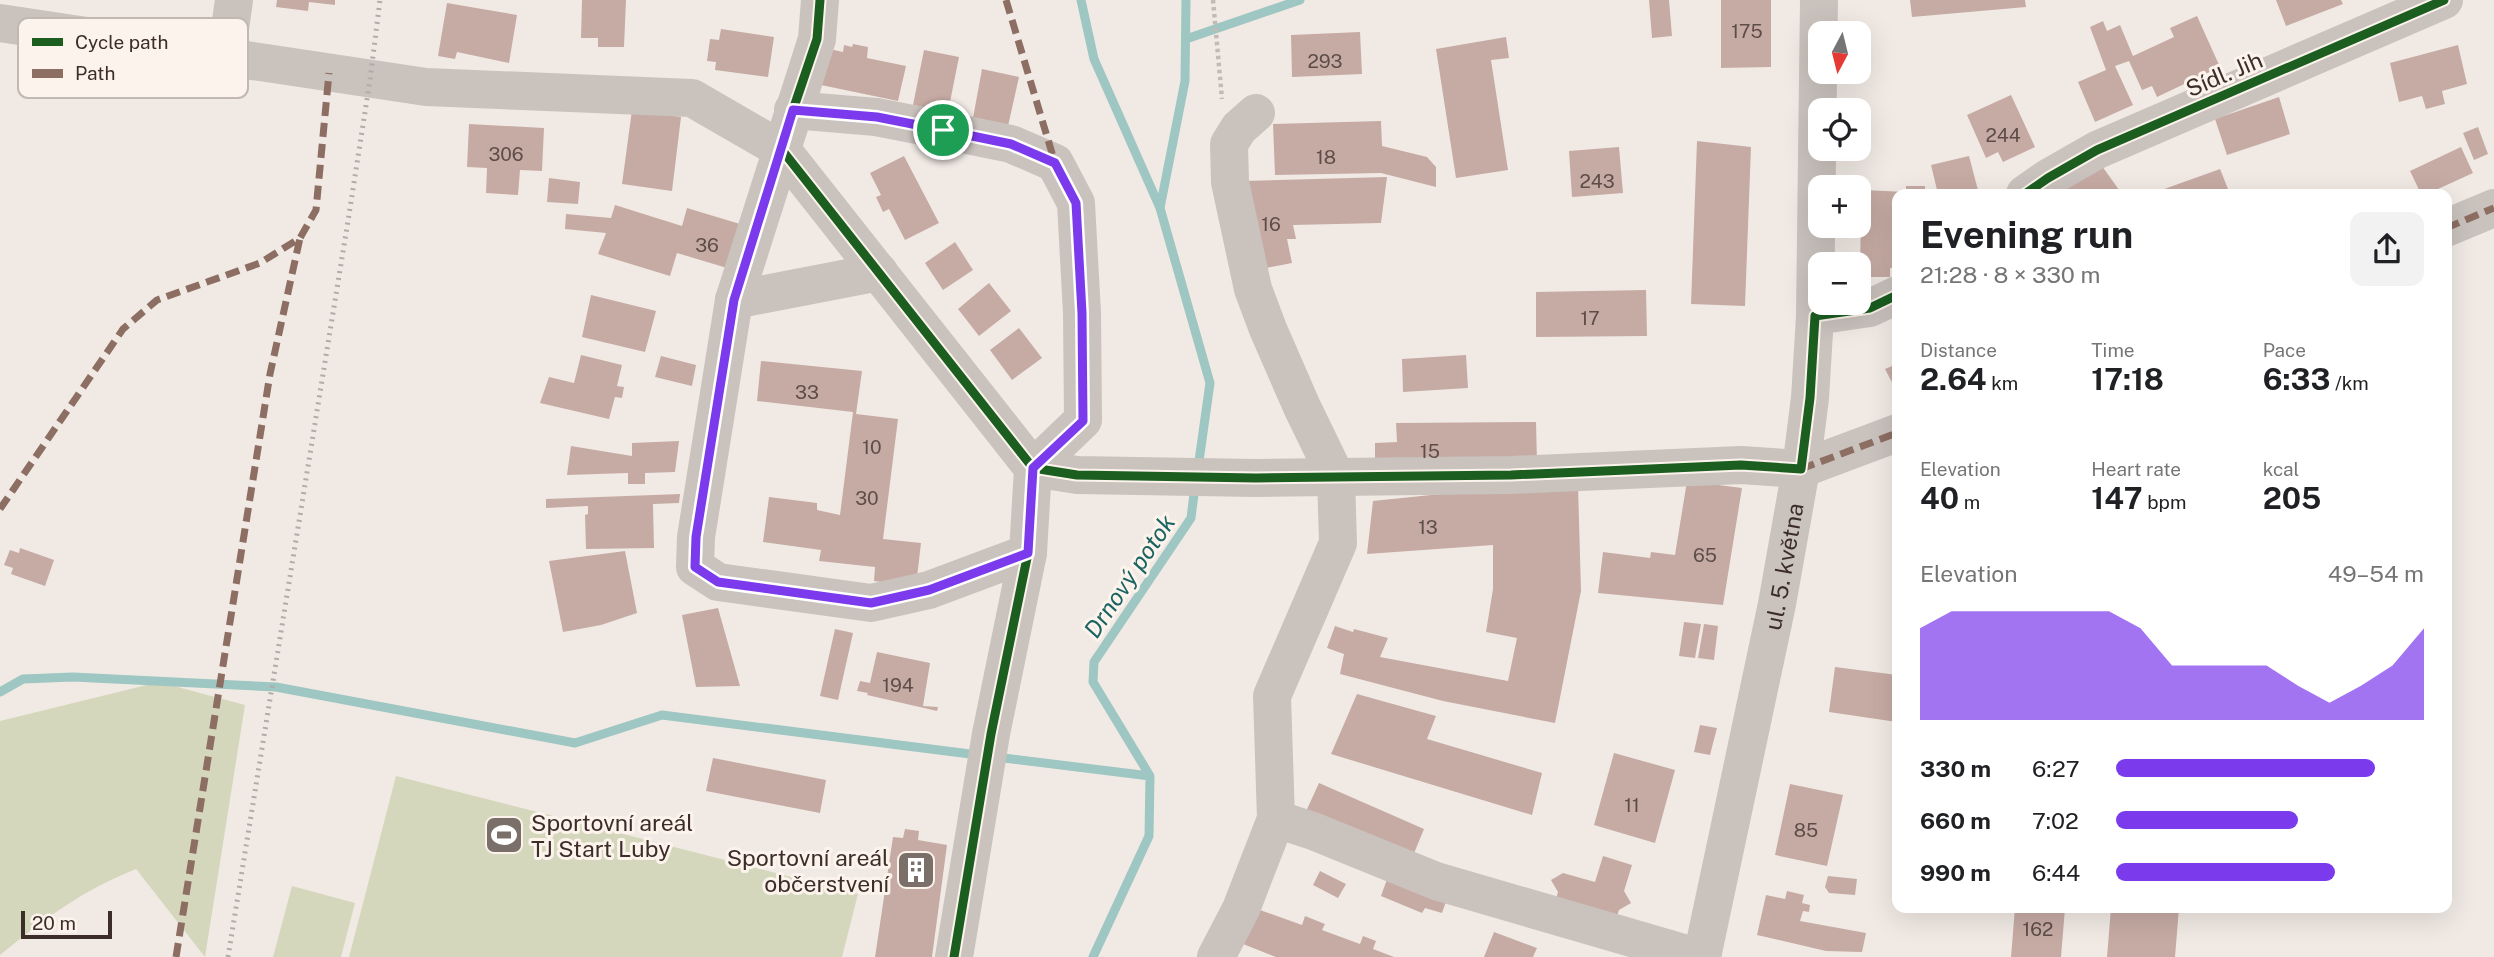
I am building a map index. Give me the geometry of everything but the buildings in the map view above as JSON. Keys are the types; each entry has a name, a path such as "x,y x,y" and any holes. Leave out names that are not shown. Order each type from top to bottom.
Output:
{"street":[{"path":"231,18 234,0"},
{"path":"820,0 817,38 734,300 696,537 695,567 718,582 871,603 929,590 1028,553"},
{"name":"ul. 5. května","path":"1699,957 1777,604 1801,469 1810,398 1815,316 1819,0"},
{"name":"Sídl. Jih","path":"2032,189 2097,150 2444,0"},
{"path":"0,23 18,26"},
{"path":"248,60 426,87 692,98 782,150 879,272 1033,468 1028,553 989,751 954,957"},
{"path":"793,110 877,117 943,130 1011,144 1055,163 1076,203 1082,313 1083,421 1033,468"},
{"path":"1216,957 1241,909 1276,819 1272,696 1338,543 1336,477 1297,396 1253,289 1230,182 1229,144 1245,124"},
{"path":"2452,226 2494,208"},
{"path":"734,300 879,272"},
{"path":"1815,316 1857,312 1892,298"},
{"path":"1033,468 1077,475 1145,478 1511,475 1741,465 1801,469 1892,435"},
{"path":"1276,819 1313,831 1436,881 1699,957"}],"path":[{"path":"1213,0 1223,112 1226,123 1245,124"}],"green space":[{"path":"159,682 245,705 205,957 136,869 116,877 65,906 0,955 0,721"},
{"name":"Sportovní areál TJ Start Luby","path":"396,776 858,894 842,957 349,957"},
{"path":"292,886 355,903 341,957 273,957"}],"waterway":[{"name":"Drnový potok","path":"1081,0 1094,59 1160,208 1210,383 1198,468"},
{"path":"1160,208 1185,81 1186,0"},
{"path":"1186,39 1300,0"},
{"name":"Drnový potok","path":"1093,957 1149,836 1150,776 1093,682 1094,662 1191,518 1195,486"},
{"path":"0,692 23,679 73,677 276,687 575,743 662,715 978,755"},
{"path":"995,757 1150,776"}],"railway":[{"path":"228,957 348,221 380,0"}],"marked path":[{"path":"1006,0 1055,163 1076,203 1082,313 1083,420 1033,468"},
{"path":"0,509 123,329 157,300 260,263 300,238 316,210 329,73"},
{"path":"793,110 876,117 943,130 1011,144 1055,163"},
{"path":"2452,226 2494,208"},
{"path":"176,957 270,374 300,238"},
{"path":"1801,469 1892,435"}],"cycle path":[{"path":"820,0 817,39 782,150 1033,468 1028,553 991,734 954,957"},
{"path":"2032,189 2097,150 2444,0"},
{"path":"1033,468 1077,475 1256,478 1511,475 1741,465 1801,469 1810,398 1815,316 1870,308 1892,297"}],"place":[{"name":"Sportovní areál TJ Start Luby","path":"504,835"},
{"name":"Sportovní areál občerstvení","path":"916,870"}],"route":[{"path":"793,110 877,117 943,130 1011,144 1055,163 1076,203 1082,313 1083,421 1033,468 1028,553 929,590 871,603 718,582 695,567 696,537 734,300 793,110"}]}
